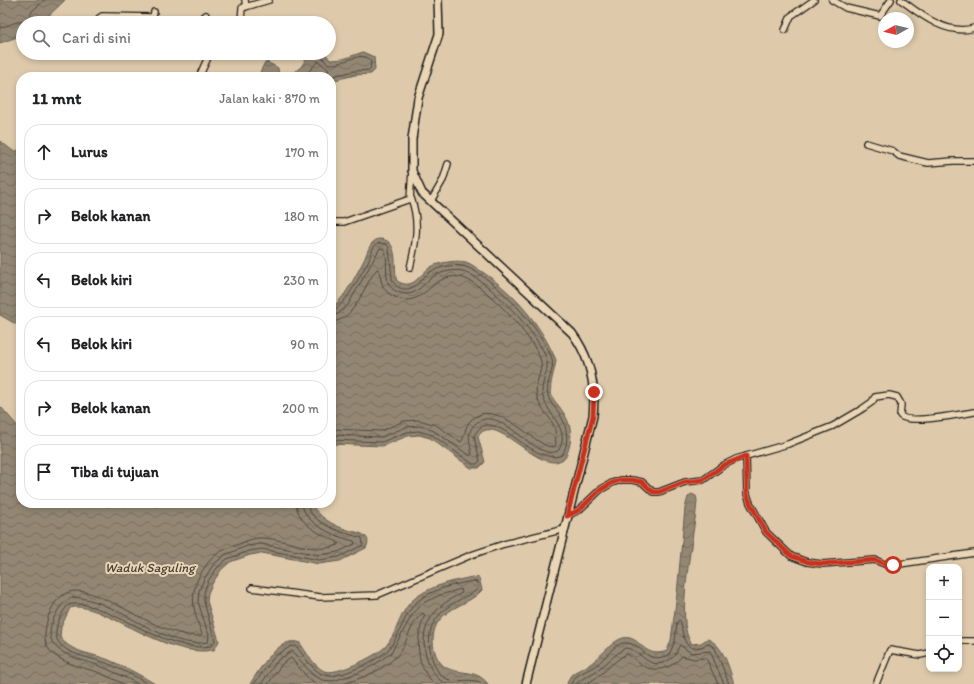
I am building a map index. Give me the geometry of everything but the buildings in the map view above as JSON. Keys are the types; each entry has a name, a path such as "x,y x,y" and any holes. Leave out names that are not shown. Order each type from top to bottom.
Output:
{"main road":[{"path":"438,0 439,34 424,77 414,118 412,139 412,171 422,193 572,333 584,351 591,369 594,392 593,416 526,684"}],"street":[{"path":"245,0 246,8"},
{"path":"241,16 242,9 269,0"},
{"path":"784,30 791,16 814,0"},
{"path":"832,0 846,8 880,16 891,0"},
{"path":"901,0 924,17 944,26 960,30 974,28"},
{"path":"201,72 207,60"},
{"path":"866,143 893,151 899,156 928,163 974,161"},
{"path":"431,201 443,180 448,164"},
{"path":"410,268 417,227 416,211 411,198 412,171"},
{"path":"336,222 344,222 411,198"},
{"path":"567,516 579,510 600,490 620,480 642,482 653,492 659,492 685,482 703,480 724,465 746,456 820,432 845,420 872,402 877,396 889,395 897,397 901,404 900,416 906,419 941,417 974,412"},
{"path":"746,456 747,494 750,503 766,532 791,556 808,562 822,564 875,560 887,565 893,565 974,553"},
{"path":"252,588 320,597 377,595 471,555 504,544 565,529"},
{"path":"962,641 974,641"},
{"path":"876,684 890,650 920,655 926,654"}],"water":[{"path":"0,0 65,0 48,16 16,16 16,37 0,43"},
{"path":"363,52 374,57 375,70 371,74 355,75 336,80 336,72 294,72 301,67 306,60 343,59"},
{"path":"267,62 278,68 278,72 260,72 264,64"},
{"path":"0,141 13,151 16,151 16,324 0,315"},
{"path":"378,239 385,240 392,247 395,259 396,278 397,281 403,284 413,282 435,265 459,261 466,262 496,282 517,301 543,335 556,360 551,381 551,393 569,423 571,435 568,452 565,458 555,462 545,460 534,455 502,434 492,430 484,431 478,437 485,462 479,468 471,468 430,438 419,435 408,436 382,446 336,444 336,304 345,293 363,262 370,246"},
{"name":"Waduk Saguling","path":"0,406 16,424 16,508 314,508 331,523 350,531 360,533 368,539 366,548 340,561 319,564 262,553 250,555 230,562 221,570 208,593 207,601 219,641 214,650 195,651 175,646 97,612 82,607 70,608 61,627 60,637 65,642 82,652 115,663 139,674 155,684 0,684"},
{"path":"692,494 696,496 697,500 685,597 687,633 692,644 701,643 707,639 713,642 722,651 734,684 567,684 568,680 574,673 590,664 611,645 623,638 634,640 652,652 659,653 667,651 671,640 677,594 685,508 688,497"},
{"path":"472,577 479,578 482,590 472,599 448,612 438,622 433,635 433,646 438,660 444,666 451,670 474,674 488,684 250,684 259,670 278,648 292,642 300,643 320,669 324,671 337,671 365,660 380,651 390,641 403,613 418,596 437,586"}],"route":[{"path":"594,392 593,416 567,516 579,510 600,490 620,480 642,482 653,492 659,492 670,489 681,483 703,480 724,465 746,456 748,467 747,494 750,503 766,532 791,556 808,562 822,564 843,561 875,560 887,565 893,565"}]}
